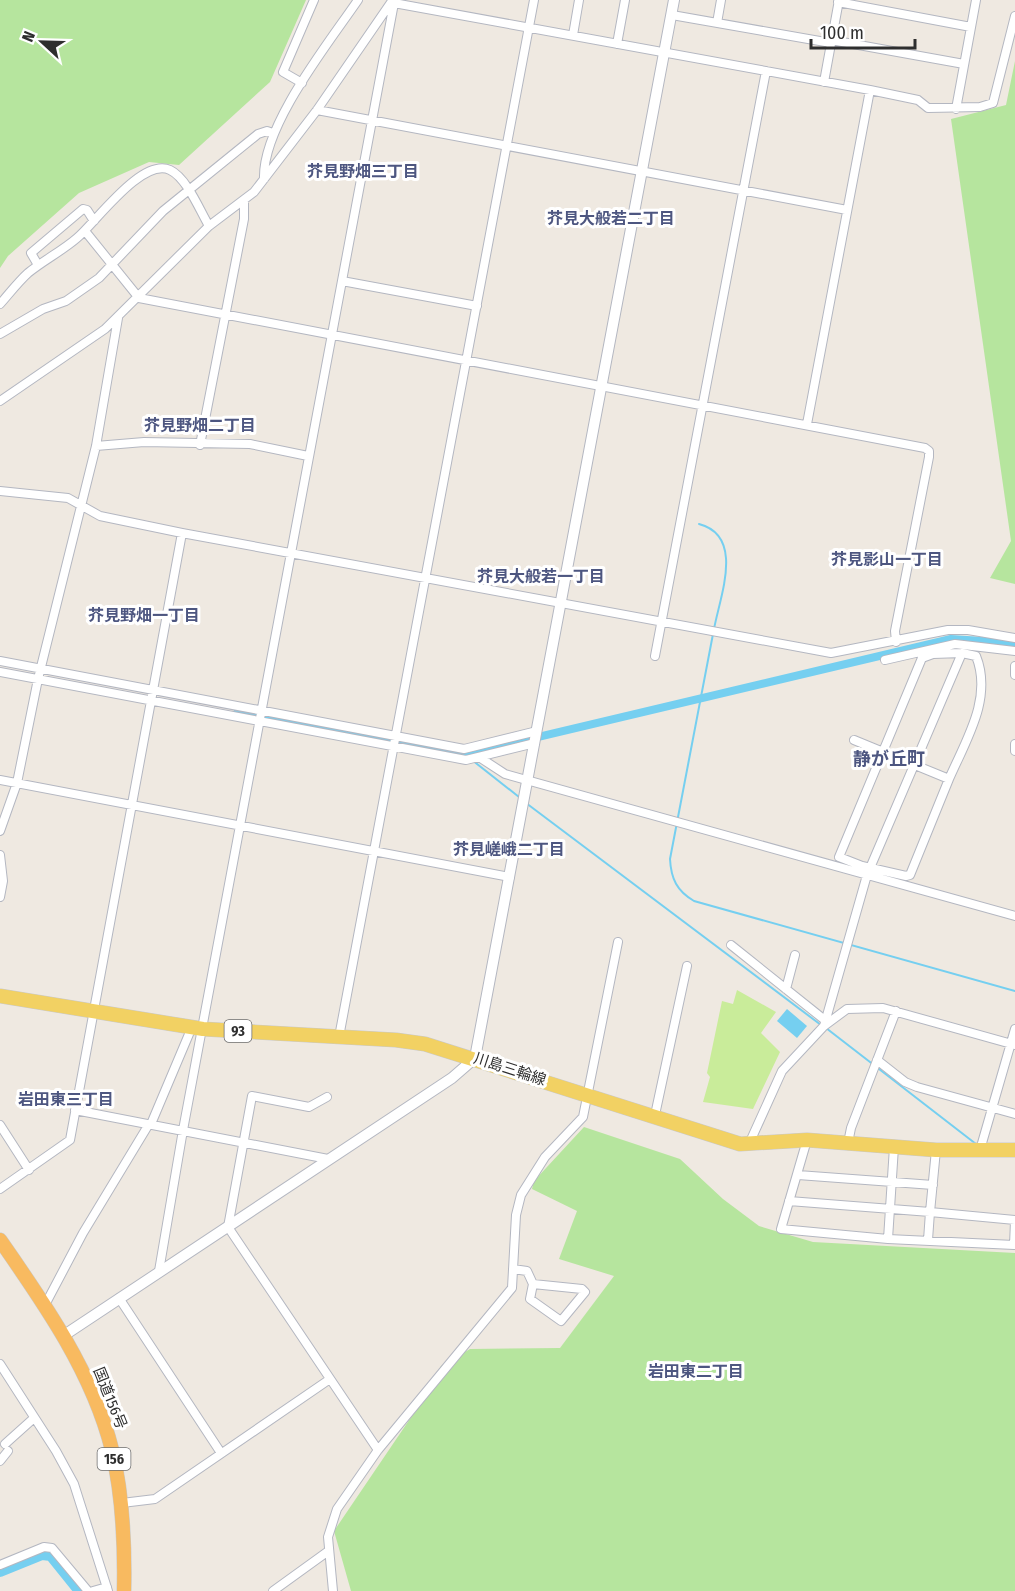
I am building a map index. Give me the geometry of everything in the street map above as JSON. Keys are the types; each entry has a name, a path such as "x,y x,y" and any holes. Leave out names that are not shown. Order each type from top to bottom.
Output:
{"highway":[{"name":"国道156号","path":"0,1240 45,1305 63,1336 85,1378 112,1448 122,1503 124,1591"}],"main road":[{"name":"川島三輪線","path":"0,996 197,1028 339,1036 424,1044 590,1094 720,1139 749,1144 807,1140 936,1150 1015,1150"}],"street":[{"path":"302,83 283,72 314,0"},
{"path":"264,179 264,166 273,133 302,83 358,0"},
{"path":"339,1036 534,0"},
{"path":"573,35 579,0"},
{"path":"617,44 625,0"},
{"path":"63,1336 452,1078 475,1058 674,0"},
{"path":"717,23 721,0"},
{"path":"956,109 976,0"},
{"path":"393,1 870,90 918,100 927,108 956,109 980,107 993,103 1015,16"},
{"path":"0,401 118,318 209,226 244,200 264,179 317,110 393,1"},
{"path":"159,1271 183,1130 197,1028 240,826 393,1"},
{"path":"824,82 838,1 971,27"},
{"path":"672,15 964,64"},
{"path":"655,656 766,71"},
{"path":"807,424 870,90"},
{"path":"317,110 848,210"},
{"path":"0,334 43,309 66,301 113,265 164,211 189,189 258,134 267,131 273,133"},
{"path":"0,304 38,266 85,231 130,183 153,169 169,169 189,189 209,226"},
{"path":"200,445 244,219 244,200"},
{"path":"38,266 31,253 83,209 87,210 94,221"},
{"path":"85,231 139,298 912,444 929,451 895,631 896,642"},
{"path":"342,281 477,306"},
{"path":"0,831 17,783 40,669 96,446 118,318"},
{"path":"96,446 144,442 200,445 250,444 308,456"},
{"path":"0,491 68,498 100,516 831,653 948,630 968,630 1015,638"},
{"path":"0,1188 67,1145 70,1140 182,532"},
{"path":"921,655 955,644 1015,651"},
{"path":"885,660 921,655 962,652 976,656 981,669 981,704 910,875 906,876 862,866 839,857 921,655"},
{"path":"825,1024 867,875 962,652"},
{"path":"0,661 464,749 536,737"},
{"path":"1015,666 1013,667 1015,675"},
{"path":"0,672 466,760 536,737"},
{"path":"854,740 949,779"},
{"path":"1015,744 1015,751"},
{"path":"479,757 505,774 1015,916"},
{"path":"0,780 510,877"},
{"path":"0,855 3,881 0,897"},
{"path":"333,1591 332,1563 327,1552 329,1531 337,1509 378,1450 512,1288 516,1215 524,1187 545,1157 583,1117 590,1094 618,942"},
{"path":"731,945 825,1024"},
{"path":"786,989 795,955"},
{"path":"655,1115 687,966"},
{"path":"749,1144 782,1071 825,1024 847,1009 856,1007 896,1011 1013,1045"},
{"path":"848,1143 896,1011"},
{"path":"45,1305 83,1233 150,1124 197,1028"},
{"path":"980,1150 1013,1045 1015,1029"},
{"path":"877,1060 905,1082 917,1087 1015,1114"},
{"path":"327,1097 309,1107 252,1096 228,1227 378,1450"},
{"path":"75,1110 328,1159"},
{"path":"0,1125 29,1170"},
{"path":"789,1201 1015,1220 1014,1245 888,1239 781,1229 789,1201 798,1174 807,1140"},
{"path":"888,1239 894,1147"},
{"path":"928,1240 936,1150"},
{"path":"798,1174 933,1185"},
{"path":"513,1269 526,1271 533,1284 530,1299 561,1321 585,1292 582,1289 533,1284"},
{"path":"119,1298 221,1453"},
{"path":"0,1364 56,1451 74,1484 108,1589 93,1591"},
{"path":"0,1384 6,1376"},
{"path":"122,1503 155,1499 330,1379"},
{"path":"0,1461 7,1448 34,1418"},
{"path":"0,1564 44,1547 52,1548 88,1591"},
{"path":"273,1591 327,1552"}],"green space":[{"path":"0,0 306,0 270,82 179,165 149,162 79,193 8,256 0,268"},
{"path":"1015,61 1015,584 990,578 1011,541 951,119 1006,105"},
{"path":"737,990 776,1012 761,1033 780,1052 753,1109 703,1102 710,1077 707,1073 722,1001 733,1004"},
{"path":"584,1127 680,1159 723,1199 759,1226 813,1242 1015,1253 1015,1591 351,1591 334,1531 418,1407 441,1366 470,1349 560,1348 614,1276 559,1259 577,1211 532,1189 534,1181"}],"water":[{"path":"787,1009 807,1026 797,1038 777,1021"}],"waterway":[{"path":"699,524 713,531 722,541 726,554 724,584 714,629"},
{"path":"713,634 670,859 672,873 679,889 694,901 1015,991"},
{"path":"237,713 466,754 951,639 1015,643"},
{"path":"472,760 519,797"},
{"path":"526,803 821,1025"},
{"path":"826,1028 976,1144"},
{"path":"0,1571 42,1554 51,1555 80,1591"}],"district":[{"name":"芥見野畑三丁目","path":"363,171"},
{"name":"芥見大般若二丁目","path":"611,218"},
{"name":"芥見野畑二丁目","path":"200,425"},
{"name":"芥見影山一丁目","path":"887,559"},
{"name":"芥見大般若一丁目","path":"541,576"},
{"name":"芥見野畑一丁目","path":"144,615"},
{"name":"静が丘町","path":"889,759"},
{"name":"芥見嵯峨二丁目","path":"509,849"},
{"name":"岩田東三丁目","path":"66,1099"},
{"name":"岩田東二丁目","path":"696,1371"}]}
